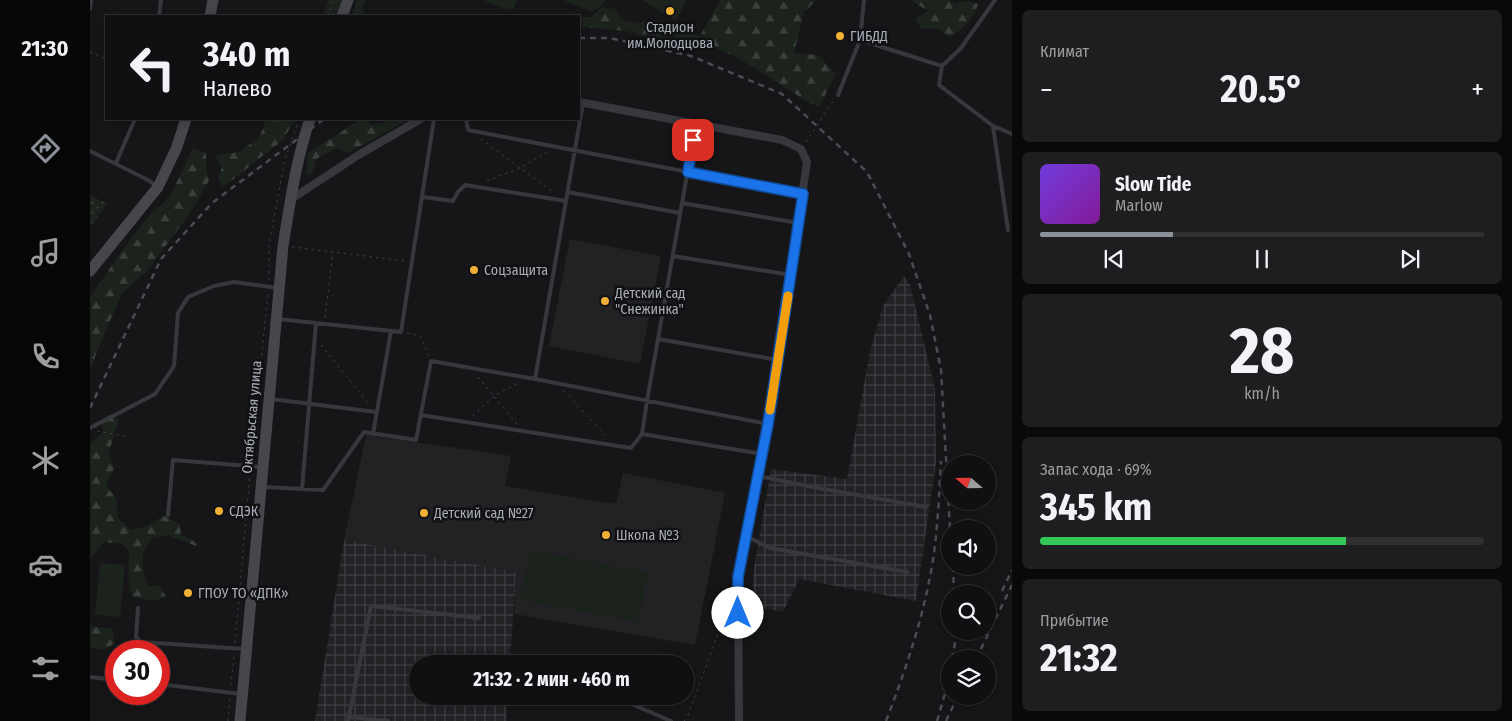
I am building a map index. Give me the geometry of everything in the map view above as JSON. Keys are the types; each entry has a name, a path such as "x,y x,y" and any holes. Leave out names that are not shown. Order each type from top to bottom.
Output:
{"main road":[{"path":"210,15 213,0"},
{"path":"342,15 348,0"},
{"path":"90,271 158,187 176,148 186,120"},
{"name":"Октябрьская улица","path":"240,721 276,318 274,287 290,200 310,120"}],"street":[{"path":"581,102 782,140 801,149 807,162 768,424 738,577 739,721"},
{"path":"290,200 360,154 418,120"}],"lane":[{"path":"90,9 92,0"},
{"path":"159,15 161,0"},
{"path":"838,95 860,40 864,0"},
{"path":"994,0 961,48 942,66 939,84 993,126 1012,134"},
{"path":"860,40 942,66"},
{"path":"116,163 135,120"},
{"path":"276,318 401,332 434,120"},
{"path":"466,120 468,130 803,194"},
{"path":"535,379 579,120"},
{"path":"421,414 631,448 642,434 696,124"},
{"path":"993,126 1008,230"},
{"path":"90,151 116,163 158,187"},
{"path":"422,197 453,201 465,185 566,201"},
{"path":"568,192 680,213"},
{"path":"682,202 798,223"},
{"path":"672,256 791,276"},
{"path":"90,429 156,394 174,366 178,313 188,297 214,286 234,282 274,287"},
{"path":"302,489 316,323"},
{"path":"373,434 391,331"},
{"path":"658,339 778,360"},
{"path":"262,487 322,490 364,432 416,440 431,361 768,424"},
{"path":"269,399 376,412"},
{"path":"642,434 762,454"},
{"path":"168,515 172,460 263,468"},
{"path":"758,476 926,507"},
{"path":"746,536 770,548 907,572"},
{"path":"388,721 348,719 371,606 479,618"},
{"path":"138,608 136,637 141,642 247,649"},
{"path":"90,677 105,679"},
{"path":"170,685 243,694"},
{"path":"634,705 671,721"}],"path":[{"path":"328,15 334,0"},
{"path":"90,52 105,59"},
{"path":"801,149 838,95"},
{"path":"228,721 250,466 274,287 270,273 269,244 285,159 298,123"},
{"path":"468,130 566,201"},
{"path":"475,186 520,168 556,147"},
{"path":"283,246 412,262"},
{"path":"324,324 333,252"},
{"path":"401,332 420,336 431,361"},
{"path":"315,339 376,412"},
{"path":"472,368 522,430"},
{"path":"467,422 494,396 528,378"},
{"path":"556,383 614,445"},
{"path":"90,429 128,437"},
{"path":"684,721 732,594"},
{"path":"686,718 689,721"}],"shaded area":[{"name":"Детский сад \"Снежинка\"","path":"570,239 661,256 640,364 549,346"},
{"path":"904,276 910,284 935,389 936,463 916,601 799,579 783,612 760,608 752,599 754,568 771,469 847,479 870,351 883,306"},
{"name":"Школа №3","path":"366,435 511,456 505,486 616,504 623,473 725,493 695,645 514,614 516,572 344,540"},
{"path":"344,540 516,572 511,655 409,655 409,705 506,705 507,721 315,721"}],"green space":[{"path":"328,0 341,0 336,15 323,15"},
{"path":"357,0 366,0 362,6 364,15 351,15"},
{"path":"483,0 517,0 514,8 507,10"},
{"path":"563,0 605,0 603,5 592,12"},
{"name":"Стадион им.Молодцова","path":"643,0 687,0 675,21"},
{"path":"720,0 817,0 804,12 794,53 818,55 836,74 819,107 735,56 711,46 682,49 627,31 580,27 580,17 591,17 602,7 615,9 622,20 638,24 646,21 661,21 700,36"},
{"path":"910,0 949,0 955,3 969,1 978,4 974,14 967,23 950,37 939,29 921,28 915,19 928,11"},
{"path":"265,120 298,120 291,125 284,139 226,185 222,186 218,178 222,167 215,155 240,152 258,138 264,127"},
{"path":"359,120 367,120 373,125 388,120 408,120 348,153 337,148 316,159 312,174 306,174 308,153"},
{"path":"193,148 206,153 206,169 209,181 188,216 147,271 122,293 90,372 90,297 134,234 152,213 169,198"},
{"path":"90,195 107,204 90,227"},
{"path":"108,415 119,419 109,452 114,468 106,485 117,500 118,518 131,530 142,528 164,516 180,524 181,535 198,543 196,546 168,535 153,537 143,555 144,572 148,586 160,586 166,597 154,601 132,597 128,577 129,551 122,544 104,542 90,559 90,443 103,433 102,422"},
{"path":"530,550 648,572 639,622 520,600"},
{"path":"100,563 125,565 120,617 95,615"},
{"path":"90,626 112,629 114,640 105,640 105,649 90,647"}],"railway":[{"path":"580,38 610,38 691,56 782,94 867,172 909,254 930,315 941,370 949,520"},
{"path":"90,408 161,259 212,203 323,120"},
{"path":"886,721 901,682 925,601 936,535 941,461"},
{"path":"1002,591 1012,570"},
{"path":"953,575 954,585"},
{"path":"980,650 1012,585"},
{"path":"954,650 955,640"},
{"path":"937,721 942,705"},
{"path":"946,721 954,705"}],"slow traffic":[{"path":"770,410 788,296"}],"place":[{"name":"Стадион им.Молодцова","path":"670,11"},
{"name":"ГИБДД","path":"840,36"},
{"name":"Соцзащита","path":"474,270"},
{"name":"Детский сад \"Снежинка\"","path":"605,301"},
{"name":"СДЭК","path":"219,511"},
{"name":"Детский сад №27","path":"424,513"},
{"name":"Школа №3","path":"606,535"},
{"name":"ГПОУ ТО «ДПК»","path":"188,593"}],"route":[{"path":"693,140 688,172 803,194 768,424 738,577 738,613"}]}
